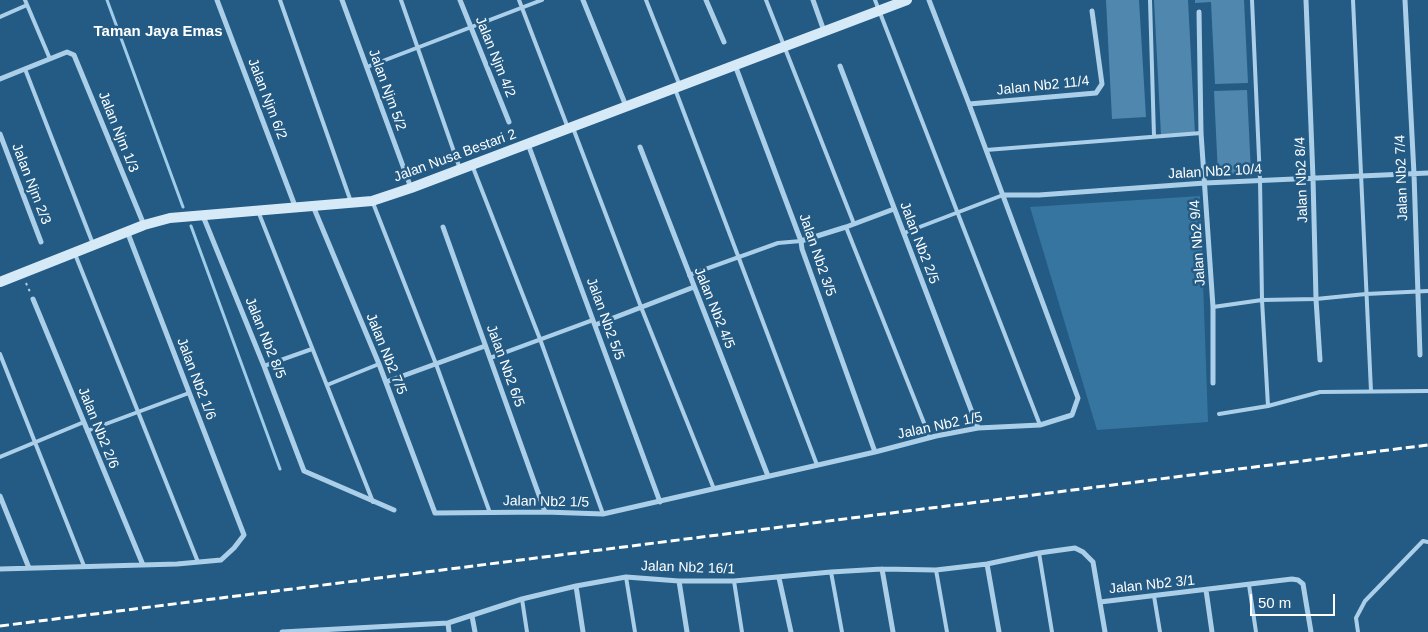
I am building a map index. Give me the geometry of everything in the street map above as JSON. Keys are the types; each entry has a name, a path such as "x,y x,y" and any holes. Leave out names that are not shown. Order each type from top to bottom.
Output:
{"street":[{"name":"Jalan Njm 6/2","path":"217,0 295,206"},
{"name":"Jalan Njm 5/2","path":"342,0 411,188"},
{"name":"Jalan Njm 4/2","path":"460,0 509,122"},
{"path":"583,0 626,106"},
{"path":"706,0 724,42"},
{"path":"813,0 824,31"},
{"name":"Jalan Nusa Bestari 2","path":"0,282 127,231 170,218 372,200 411,188 907,0"},
{"name":"Jalan Nb2 1/5","path":"435,513 545,512 603,514 930,438 978,428 1040,425 1072,415 1078,398 929,0"},
{"name":"Jalan Nb2 8/4","path":"1306,0 1316,299 1320,360"},
{"name":"Jalan Nb2 7/4","path":"1405,0 1414,174 1420,355"},
{"name":"Jalan Nb2 11/4","path":"969,104 1096,93 1102,84 1092,11"},
{"name":"Jalan Nb2 9/4","path":"1199,12 1201,133 1213,307 1213,384"},
{"name":"Jalan Njm 1/3","path":"50,58 67,52 74,55 144,225"},
{"path":"0,79 50,58"},
{"name":"Jalan Nb2 3/5","path":"735,65 802,241 802,249 875,452"},
{"name":"Jalan Nb2 2/5","path":"840,66 978,428"},
{"name":"Jalan Njm 2/3","path":"0,134 41,242"},
{"name":"Jalan Nb2 5/5","path":"528,144 660,502"},
{"name":"Jalan Nb2 4/5","path":"640,148 768,476"},
{"name":"Jalan Nb2 10/4","path":"1003,195 1039,195 1205,182 1428,174"},
{"name":"Jalan Nb2 7/5","path":"313,205 379,364 435,513"},
{"path":"802,241 894,209"},
{"name":"Jalan Nb2 8/5","path":"203,215 304,471 373,502"},
{"name":"Jalan Nb2 6/5","path":"443,227 545,512"},
{"name":"Jalan Nb2 1/6","path":"127,231 244,535 221,560 198,562"},
{"path":"594,322 694,287"},
{"name":"Jalan Nb2 2/6","path":"33,299 143,565"},
{"path":"386,382 486,346"},
{"path":"0,496 28,568"},
{"path":"373,502 394,510"},
{"name":"Jalan Nb2 16/1","path":"282,632 448,623 522,599 576,586 626,577 679,581 734,581 882,569 936,570 987,564 1039,553 1075,548 1083,552 1093,562 1100,602"},
{"path":"0,568 198,562"},
{"path":"987,564 999,632"},
{"path":"882,569 893,632"},
{"path":"779,578 791,632"},
{"name":"Jalan Nb2 3/1","path":"1100,602 1292,579 1298,580 1303,584 1311,632"},
{"path":"679,581 687,632"},
{"path":"576,586 583,632"},
{"name":"Jalan Nb2 3/1","path":"1206,590 1212,632"},
{"path":"1100,602 1105,632"},
{"path":"472,616 475,632"},
{"path":"448,623 449,632"}],"lane":[{"path":"24,0 50,58"},
{"path":"280,0 351,202"},
{"path":"401,0 460,169"},
{"path":"520,0 714,489"},
{"path":"367,67 542,0"},
{"path":"646,0 817,465"},
{"path":"766,0 854,224"},
{"path":"875,0 1040,425"},
{"path":"1150,0 1154,136"},
{"path":"1252,0 1260,180 1262,300 1268,406"},
{"path":"1353,0 1371,391"},
{"path":"0,17 27,5"},
{"path":"24,69 93,245"},
{"path":"986,150 1201,133"},
{"path":"471,165 540,339 603,514"},
{"path":"904,233 1003,195"},
{"path":"372,200 436,364 490,513"},
{"path":"258,211 373,502"},
{"path":"846,227 930,438"},
{"path":"689,275 778,243 802,241"},
{"path":"74,252 198,562"},
{"path":"1213,307 1262,300 1316,299 1428,290"},
{"path":"490,358 540,339 594,322"},
{"path":"264,366 312,349"},
{"path":"0,354 84,566"},
{"path":"327,385 379,364"},
{"path":"1218,414 1268,406 1320,392 1428,390"},
{"path":"87,431 190,393"},
{"path":"0,457 84,422"},
{"path":"1358,632 1356,618 1365,601 1423,541 1428,542"},
{"path":"1039,553 1052,632"},
{"path":"936,570 947,632"},
{"path":"831,572 842,632"},
{"path":"626,577 635,632"},
{"path":"734,581 742,632"},
{"path":"1249,584 1256,632"},
{"path":"1154,596 1160,632"},
{"path":"522,599 527,632"}],"path":[{"path":"22,273 33,299"}],"shaded area":[{"path":"1200,196 1208,422 1097,430 1030,207"}],"building":[{"path":"1106,0 1139,0 1146,117 1112,119"},
{"path":"1154,0 1188,0 1195,134 1161,135"},
{"path":"1195,0 1244,0 1248,83 1215,84 1211,2 1195,3"},
{"path":"1247,90 1251,173 1218,175 1214,91"}],"waterway":[{"path":"107,0 183,207"},
{"path":"191,226 280,469"}],"railway":[{"path":"0,626 1428,445"}],"district":[{"name":"Taman Jaya Emas","path":"158,32"}]}
